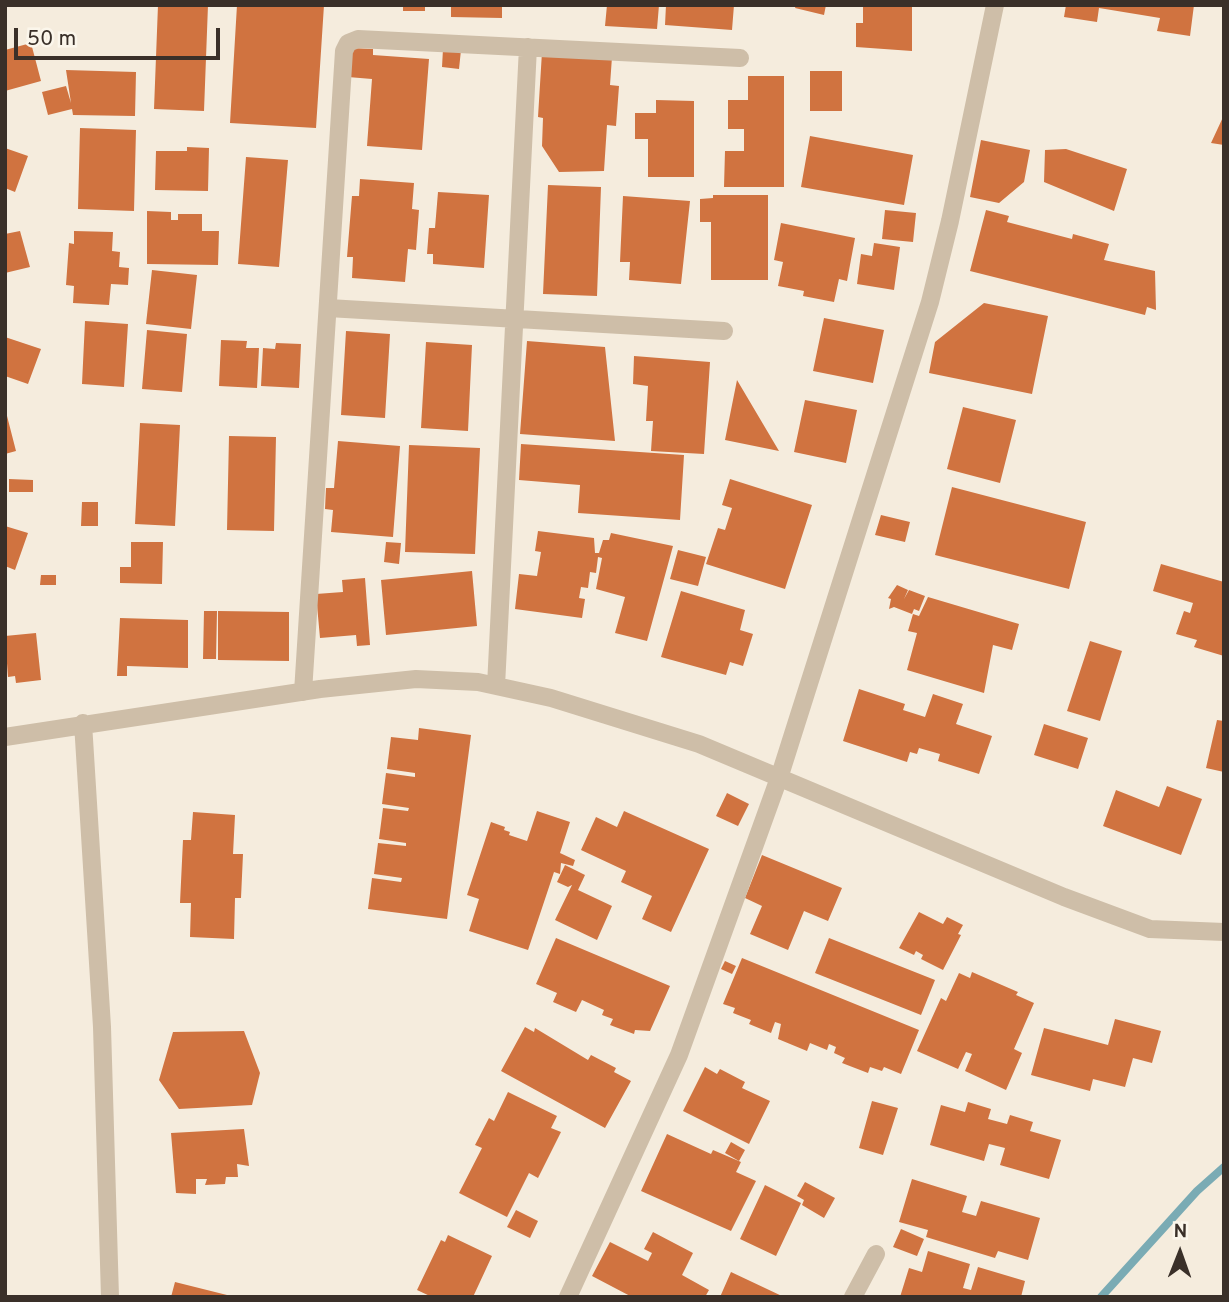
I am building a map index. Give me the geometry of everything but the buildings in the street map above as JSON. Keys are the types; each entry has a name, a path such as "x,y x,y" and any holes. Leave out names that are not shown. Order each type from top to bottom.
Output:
{"street":[{"path":"568,1297 679,1055 780,775 930,302 950,221 995,5"},
{"path":"303,692 344,51 348,43 358,39 740,58"},
{"path":"496,685 528,47"},
{"path":"328,308 724,331"},
{"path":"5,737 83,723 416,679 496,685 551,698 699,744 780,775 1064,897 1150,929 1224,932"},
{"path":"83,723 102,1027 110,1297"},
{"path":"853,1297 876,1254"}],"waterway":[{"path":"1101,1297 1197,1191 1224,1167"}]}
